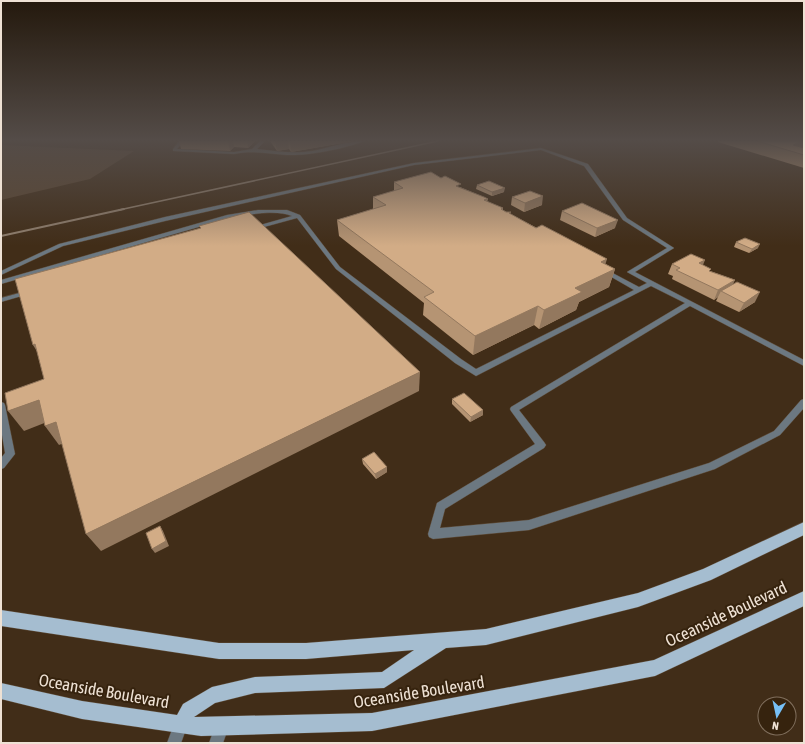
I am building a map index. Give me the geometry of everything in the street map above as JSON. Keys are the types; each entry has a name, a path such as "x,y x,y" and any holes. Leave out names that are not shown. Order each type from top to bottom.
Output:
{"main road":[{"path":"1,618 219,651 306,651 486,637 638,600 706,575 804,528"},
{"name":"Oceanside Boulevard","path":"1,691 82,710 201,726 372,722 656,668 804,598"},
{"path":"182,723 189,710 212,695 248,687 384,680 443,641"}],"lane":[{"path":"1,273 61,245 165,219 361,176"},
{"path":"594,176 625,219 671,248 630,272 804,363"},
{"path":"1,282 229,216 258,212 287,212 298,216 338,268 458,361 476,373 652,283"},
{"path":"245,231 298,216"},
{"path":"600,269 639,290"},
{"path":"1,300 39,289"},
{"path":"690,303 514,409 541,446 441,506 433,534 529,525 712,466 777,433 804,402"},
{"path":"1,405 3,431 10,454 1,465"},
{"path":"174,743 182,723"},
{"path":"216,743 222,726"}],"shaded area":[{"path":"1,176 95,176 90,179 1,200"}],"building":[{"path":"417,176 437,176 441,178 445,176 461,184 456,186 488,199 484,200 503,208 501,209 506,212 511,212 509,213 536,228 542,225 607,259 601,262 615,269 575,288 582,292 544,310 538,306 475,336 424,297 434,292 337,220 386,205 373,197 403,188 394,182"},
{"path":"489,181 505,188 492,192 477,185"},
{"path":"530,191 543,196 525,203 512,197"},
{"path":"582,203 618,220 597,228 562,211"},
{"path":"249,212 420,372 86,534 56,422 45,426 39,400 8,411 5,393 44,379 15,279 201,228 199,226"},
{"path":"745,238 760,244 752,249 736,242"},
{"path":"691,254 705,260 699,263 711,269 709,271 735,280 718,290 676,270 680,268 672,264"},
{"path":"737,282 760,292 744,303 721,291"},
{"path":"464,393 483,410 471,417 452,399"},
{"path":"374,452 387,467 375,474 362,459"},
{"path":"160,526 166,541 152,549 146,533"}],"railway":[{"path":"119,210 277,176"},
{"path":"1,236 124,209"}]}
